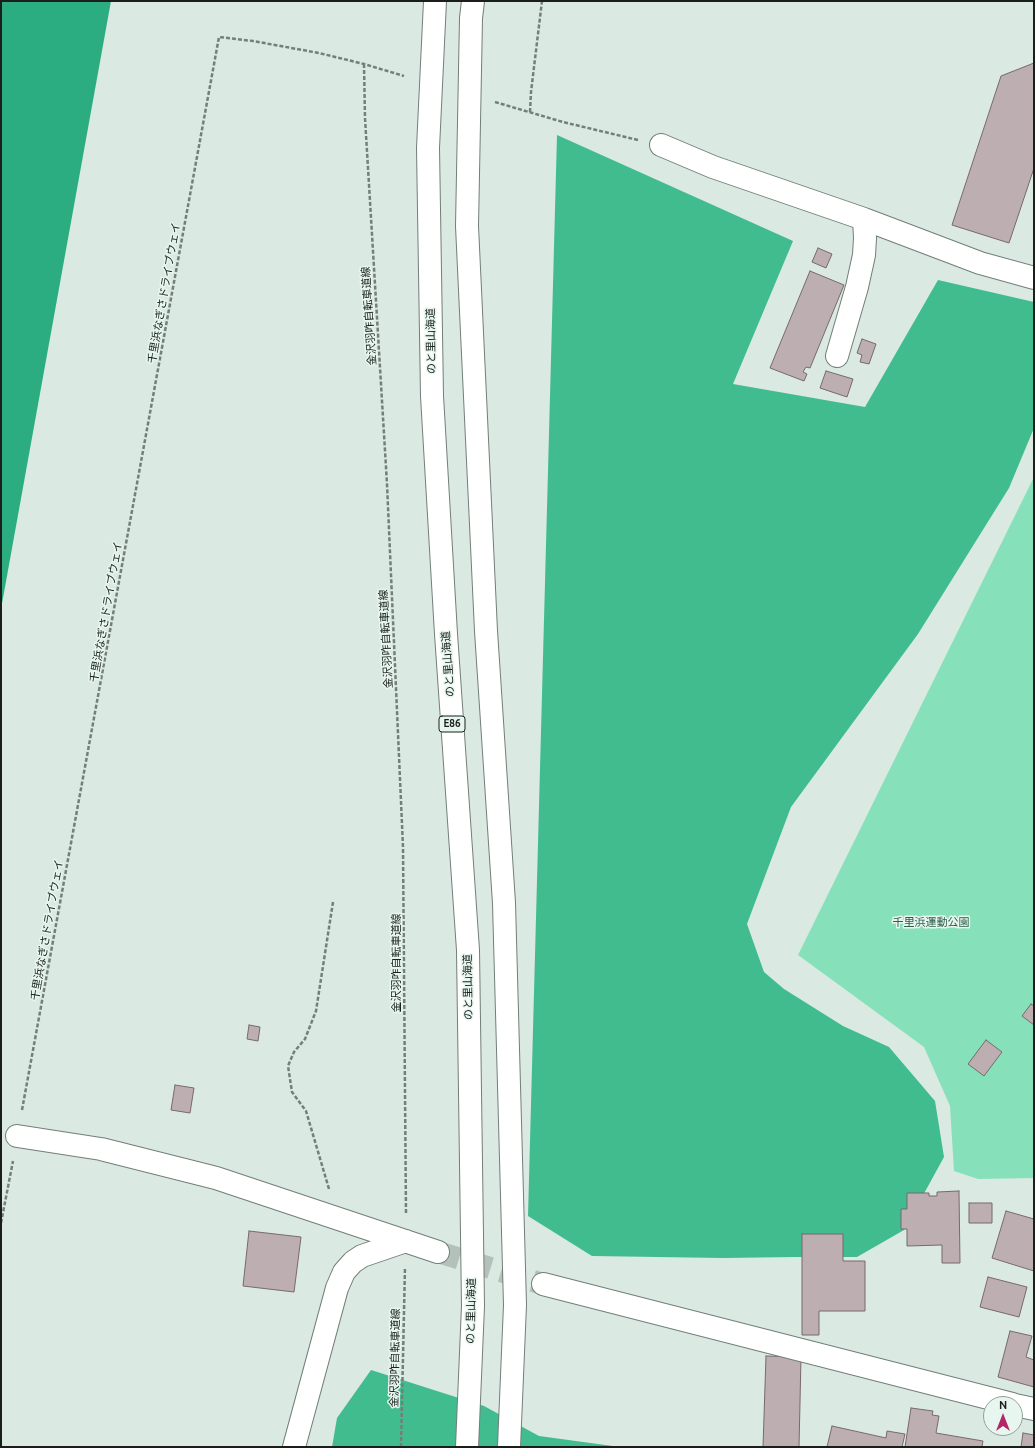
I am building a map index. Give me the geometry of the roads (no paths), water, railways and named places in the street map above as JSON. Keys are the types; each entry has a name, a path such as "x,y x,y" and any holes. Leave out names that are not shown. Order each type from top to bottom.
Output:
{"main road":[{"name":"のと里山海道","path":"435,1 428,148 432,396 446,634 468,950 472,1306 467,1447"},
{"path":"473,1 471,18 467,226 486,631 504,903 515,1305 509,1447"},
{"path":"661,145 713,167 864,219 980,263 1034,278"},
{"path":"837,356 857,287 864,255 864,219"},
{"path":"17,1136 101,1149 216,1178 438,1252"},
{"path":"294,1447 337,1288 344,1272 353,1262 362,1256 406,1241"},
{"path":"543,1284 983,1397"},
{"path":"1023,1407 1034,1409"}],"tunnel":[{"path":"438,1252 543,1284"}],"park label":[{"name":"千里浜運動公園","path":"931,922"}]}
